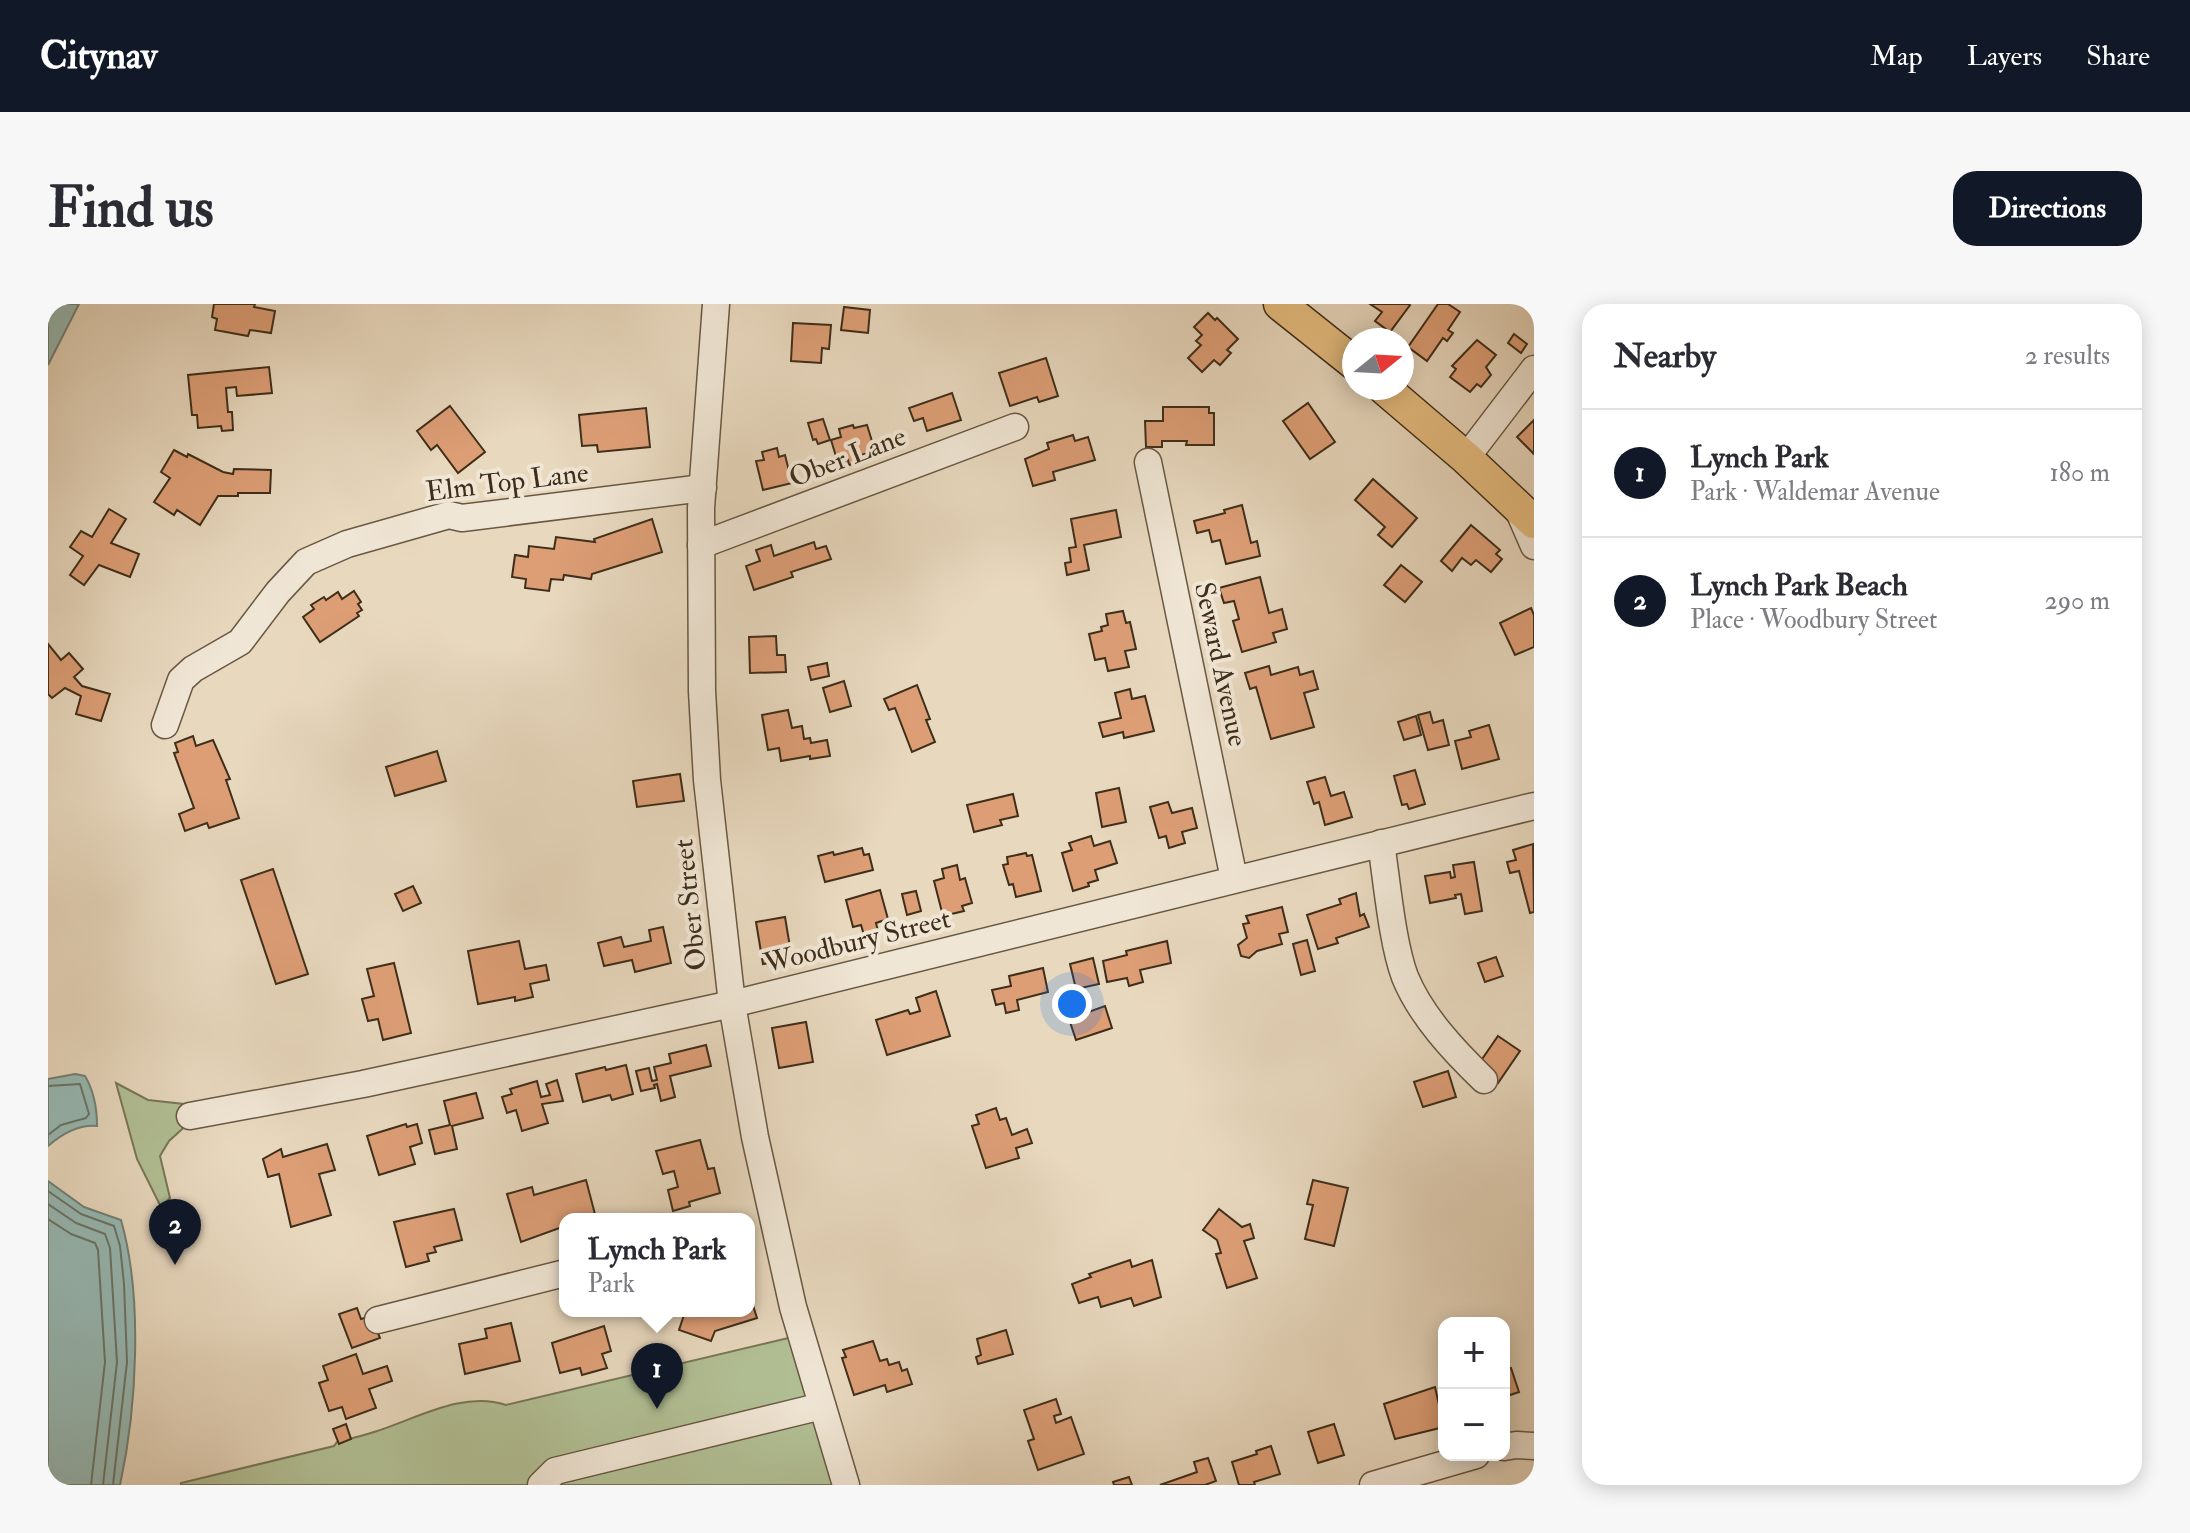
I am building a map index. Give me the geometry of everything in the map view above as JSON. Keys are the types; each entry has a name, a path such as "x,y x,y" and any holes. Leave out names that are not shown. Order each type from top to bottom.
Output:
{"main road":[{"path":"1280,304 1342,353"},
{"path":"1398,400 1526,515"}],"street":[{"name":"Ober Street","path":"716,304 701,545 702,691 707,780 732,1004 755,1137 761,1224 793,1307 846,1485"},
{"path":"1466,458 1534,369"},
{"name":"Ober Lane","path":"701,545 1015,427"},
{"name":"Seward Avenue","path":"1148,462 1234,879"},
{"name":"Elm Top Lane","path":"165,725 181,680 193,669 240,642 278,592 306,562 347,544 449,515 462,518 703,488"},
{"path":"1526,515 1534,546"},
{"name":"Woodbury Street","path":"190,1116 363,1084 732,1004 1534,806"},
{"path":"1381,843 1404,975 1416,1000 1459,1056 1484,1080"},
{"path":"378,1320 559,1275"},
{"path":"551,1480 822,1406"},
{"path":"1510,1446 1534,1446"},
{"path":"1373,1485 1455,1461"}],"green space":[{"path":"116,1083 148,1100 184,1104 190,1122 169,1141 160,1156 170,1198 161,1207 137,1159"},
{"path":"801,1335 846,1485 181,1485 334,1446 337,1442 438,1408 472,1401 506,1405"}],"water":[{"path":"48,304 79,304 48,365"},
{"path":"75,1074 85,1076 91,1088 97,1126 71,1131 48,1146 48,1079"},
{"path":"48,1181 84,1207 121,1220 133,1283 135,1352 134,1387 120,1485 48,1485"}],"building":[{"path":"214,304 255,304 254,307 275,311 271,333 250,330 248,336 215,330 217,319 212,317"},
{"path":"1370,304 1410,305 1393,328 1385,328 1375,321 1382,312"},
{"path":"1438,304 1448,304 1460,312 1448,330 1453,333 1447,341 1443,338 1427,361 1414,351 1414,338"},
{"path":"844,307 870,310 868,333 841,330"},
{"path":"1208,313 1238,339 1227,350 1231,353 1220,365 1214,360 1202,372 1188,358 1201,345 1196,341 1202,335 1194,327"},
{"path":"793,323 831,325 829,349 822,348 821,363 791,361"},
{"path":"1514,334 1527,344 1521,353 1508,343"},
{"path":"1477,340 1496,355 1486,367 1491,375 1481,387 1477,384 1470,392 1450,377 1456,369 1452,366"},
{"path":"1046,358 1058,396 1039,402 1037,397 1010,406 999,373"},
{"path":"269,367 272,393 237,396 236,387 226,388 233,430 222,431 221,426 198,428 197,415 192,415 188,375"},
{"path":"952,393 961,420 927,431 923,418 914,421 909,408"},
{"path":"1308,403 1335,442 1310,459 1283,421"},
{"path":"450,406 485,452 458,473 437,445 431,450 417,431"},
{"path":"1163,407 1209,407 1209,413 1214,413 1214,445 1162,441 1162,447 1146,447 1145,421 1163,421"},
{"path":"646,408 650,447 598,452 597,445 582,446 579,415"},
{"path":"823,419 830,440 818,444 816,439 813,440 808,423"},
{"path":"1534,420 1534,454 1517,437"},
{"path":"853,425 854,428 867,425 875,451 861,455 863,461 849,465 848,460 838,463 831,440 841,437 839,429"},
{"path":"1073,435 1075,441 1088,437 1095,460 1053,472 1055,480 1033,486 1025,459 1049,449 1047,443"},
{"path":"777,448 779,457 785,455 792,483 763,490 756,461 764,460 762,452"},
{"path":"174,450 223,472 233,474 234,469 271,470 270,493 218,496 200,525 177,510 174,515 154,502 170,478 161,472"},
{"path":"1373,479 1417,518 1392,547 1378,535 1385,527 1355,500"},
{"path":"1242,505 1251,543 1257,541 1260,556 1226,564 1220,540 1212,542 1209,530 1197,533 1194,521"},
{"path":"109,509 126,519 111,543 139,554 130,577 99,565 84,585 70,575 83,556 70,547 81,531 92,537"},
{"path":"1116,510 1121,537 1084,545 1089,570 1067,575 1065,563 1071,562 1069,548 1076,547 1071,519"},
{"path":"652,519 662,552 592,574 591,579 564,575 563,580 551,579 549,591 525,588 526,579 512,577 515,555 528,557 529,546 554,549 556,537 595,542 594,539"},
{"path":"1471,525 1500,550 1496,554 1502,559 1491,572 1476,560 1471,565 1462,558 1452,571 1441,561"},
{"path":"814,542 816,549 826,546 831,559 791,572 793,577 754,590 746,566 760,561 756,550 771,545 774,556"},
{"path":"1401,565 1422,582 1405,602 1384,585"},
{"path":"1260,577 1269,613 1282,609 1287,629 1273,633 1276,642 1242,652 1233,621 1239,619 1234,601 1224,603 1219,588"},
{"path":"354,591 361,602 358,604 362,610 357,613 359,616 320,642 303,617 314,609 311,605 338,592 342,599"},
{"path":"1531,608 1534,615 1534,647 1515,655 1500,623"},
{"path":"1123,611 1126,623 1130,622 1136,649 1125,651 1129,667 1108,671 1105,658 1095,660 1089,634 1102,631 1101,627 1108,625 1106,614"},
{"path":"776,636 777,655 785,655 786,672 750,673 749,637"},
{"path":"48,644 61,660 69,653 83,669 74,677 82,686 110,694 101,721 76,714 81,696 65,688 52,698 48,694"},
{"path":"827,663 829,676 811,680 808,667"},
{"path":"1269,666 1271,675 1298,667 1300,675 1313,671 1318,689 1304,693 1314,727 1271,739 1256,687 1250,689 1245,673"},
{"path":"844,681 851,706 830,712 823,688"},
{"path":"917,685 935,742 912,752 895,708 889,710 884,699"},
{"path":"1130,689 1132,699 1145,696 1154,731 1124,738 1123,732 1103,737 1099,723 1121,718 1115,693"},
{"path":"788,710 792,728 802,726 804,739 810,738 811,743 827,740 830,756 781,761 779,748 768,750 762,715"},
{"path":"1430,712 1433,723 1443,720 1449,745 1428,750 1418,715"},
{"path":"1416,716 1421,735 1404,740 1398,722"},
{"path":"1489,725 1499,759 1462,769 1455,741 1471,737 1469,731"},
{"path":"193,736 196,746 213,740 230,779 226,780 239,818 209,828 207,823 185,831 179,814 194,808 174,753 178,752 175,743"},
{"path":"437,751 446,781 395,796 386,767"},
{"path":"1415,770 1425,804 1409,809 1407,804 1402,805 1394,776"},
{"path":"680,774 684,801 637,807 633,781"},
{"path":"1325,777 1331,796 1344,792 1352,817 1325,825 1319,802 1314,804 1307,782"},
{"path":"1119,788 1126,822 1102,827 1096,793"},
{"path":"1013,794 1018,816 1000,820 1002,825 974,832 967,805"},
{"path":"1168,802 1172,813 1192,808 1197,828 1182,832 1185,843 1169,848 1166,836 1159,838 1150,807"},
{"path":"1091,836 1094,846 1110,841 1117,863 1095,870 1098,880 1073,891 1062,853 1072,850 1069,843"},
{"path":"1533,844 1534,912 1530,913 1519,871 1510,873 1507,862 1516,860 1513,850"},
{"path":"862,848 864,855 869,854 873,870 825,882 818,856"},
{"path":"1026,853 1027,856 1032,855 1041,891 1016,897 1003,865 1008,864 1007,857"},
{"path":"1474,862 1482,911 1465,914 1461,894 1455,895 1456,898 1430,903 1425,876 1450,872 1451,878 1455,877 1453,865"},
{"path":"957,865 960,880 965,878 972,903 962,906 964,911 943,916 934,881 944,878 942,869"},
{"path":"273,869 308,974 276,984 241,880"},
{"path":"413,886 421,903 403,911 395,894"},
{"path":"880,890 888,919 876,923 878,931 864,935 861,925 853,927 846,900"},
{"path":"916,891 921,911 907,915 902,894"},
{"path":"1356,893 1360,916 1364,914 1369,927 1336,938 1338,943 1318,949 1307,915 1341,904 1339,899"},
{"path":"1282,907 1288,932 1279,934 1282,944 1257,951 1249,958 1241,956 1238,945 1247,938 1243,924 1249,923 1246,916"},
{"path":"785,917 792,959 763,964 756,922"},
{"path":"663,927 671,963 635,972 632,960 604,966 598,943 621,937 624,947 651,941 649,930"},
{"path":"1307,940 1315,971 1301,975 1293,944"},
{"path":"519,941 525,969 546,965 549,980 530,984 533,997 478,1004 468,951"},
{"path":"1167,941 1171,963 1140,970 1143,982 1129,986 1127,978 1107,982 1103,961 1127,955 1126,951"},
{"path":"1496,957 1503,976 1485,982 1478,963"},
{"path":"1093,958 1099,984 1076,989 1070,964"},
{"path":"394,963 411,1033 383,1040 378,1019 368,1021 362,999 374,996 367,969"},
{"path":"1043,968 1048,992 1017,1000 1019,1010 1006,1013 1004,1003 996,1005 992,990 1011,986 1009,976"},
{"path":"936,991 950,1036 887,1055 876,1020 908,1010 910,1014 920,1011 916,998"},
{"path":"1105,1006 1112,1028 1076,1040 1069,1019"},
{"path":"806,1022 813,1062 779,1068 772,1028"},
{"path":"1498,1036 1520,1051 1498,1083 1476,1068"},
{"path":"706,1045 711,1066 670,1076 675,1097 661,1101 657,1084 655,1088 641,1091 636,1071 649,1068 652,1081 657,1080 654,1067 671,1063 669,1054"},
{"path":"626,1065 633,1094 612,1100 610,1095 583,1102 576,1074"},
{"path":"1448,1071 1456,1097 1423,1107 1414,1082"},
{"path":"557,1080 563,1101 542,1104 548,1123 522,1131 516,1110 507,1113 502,1097 512,1094 510,1089 537,1081 541,1097 550,1095 546,1084"},
{"path":"476,1093 483,1118 452,1126 457,1149 435,1154 429,1130 450,1125 444,1101"},
{"path":"996,1108 1000,1120 1006,1118 1012,1135 1027,1129 1032,1143 1016,1148 1019,1158 986,1168 972,1126 979,1124 976,1115"},
{"path":"406,1124 407,1127 417,1124 422,1143 410,1147 415,1164 379,1175 367,1136"},
{"path":"700,1140 708,1169 714,1168 720,1193 689,1202 690,1206 673,1211 668,1190 678,1187 674,1171 663,1174 656,1151"},
{"path":"327,1144 335,1170 319,1174 331,1215 291,1227 279,1174 268,1177 263,1159 281,1149 283,1157"},
{"path":"586,1180 595,1213 559,1213 559,1228 521,1242 507,1194 532,1187 534,1195"},
{"path":"1313,1180 1348,1188 1334,1246 1305,1239 1313,1205 1307,1204"},
{"path":"454,1209 462,1240 434,1247 436,1252 427,1254 429,1261 406,1267 394,1222"},
{"path":"1219,1209 1242,1227 1250,1224 1254,1238 1244,1241 1257,1278 1227,1288 1216,1254 1221,1253 1217,1240 1203,1230"},
{"path":"1130,1260 1132,1267 1152,1260 1161,1297 1134,1306 1131,1298 1101,1307 1098,1297 1079,1303 1072,1284 1091,1277 1089,1274"},
{"path":"357,1308 361,1319 371,1316 380,1338 352,1348 339,1314"},
{"path":"755,1312 757,1318 715,1331 711,1341 679,1330 683,1317 755,1317"},
{"path":"511,1323 520,1361 465,1374 459,1344 487,1338 485,1329"},
{"path":"604,1326 611,1351 602,1354 607,1368 582,1375 580,1368 560,1373 552,1343"},
{"path":"1006,1330 1013,1354 978,1364 976,1357 981,1355 977,1339"},
{"path":"873,1341 880,1361 887,1359 889,1365 899,1362 902,1371 907,1369 912,1384 887,1392 885,1385 854,1395 842,1358 846,1357 843,1350"},
{"path":"356,1354 363,1374 387,1366 392,1381 369,1389 376,1408 346,1419 342,1407 329,1411 319,1383 328,1380 323,1366"},
{"path":"1510,1368 1519,1392 1510,1395 1510,1389"},
{"path":"1435,1387 1438,1428 1395,1439 1384,1404"},
{"path":"1056,1399 1061,1414 1054,1416 1056,1423 1071,1417 1084,1454 1038,1470 1028,1441 1034,1439 1024,1410"},
{"path":"346,1424 351,1439 339,1444 333,1429"},
{"path":"1334,1424 1344,1455 1318,1463 1308,1432"},
{"path":"1271,1446 1280,1474 1254,1482 1255,1485 1239,1485 1232,1462"},
{"path":"1208,1458 1216,1481 1205,1485 1160,1485 1197,1472 1194,1462"},
{"path":"1129,1477 1132,1485 1114,1485 1113,1482"}],"place":[{"name":"Lynch Park Beach","path":"175,1265"},
{"name":"Lynch Park","path":"657,1409"}]}
